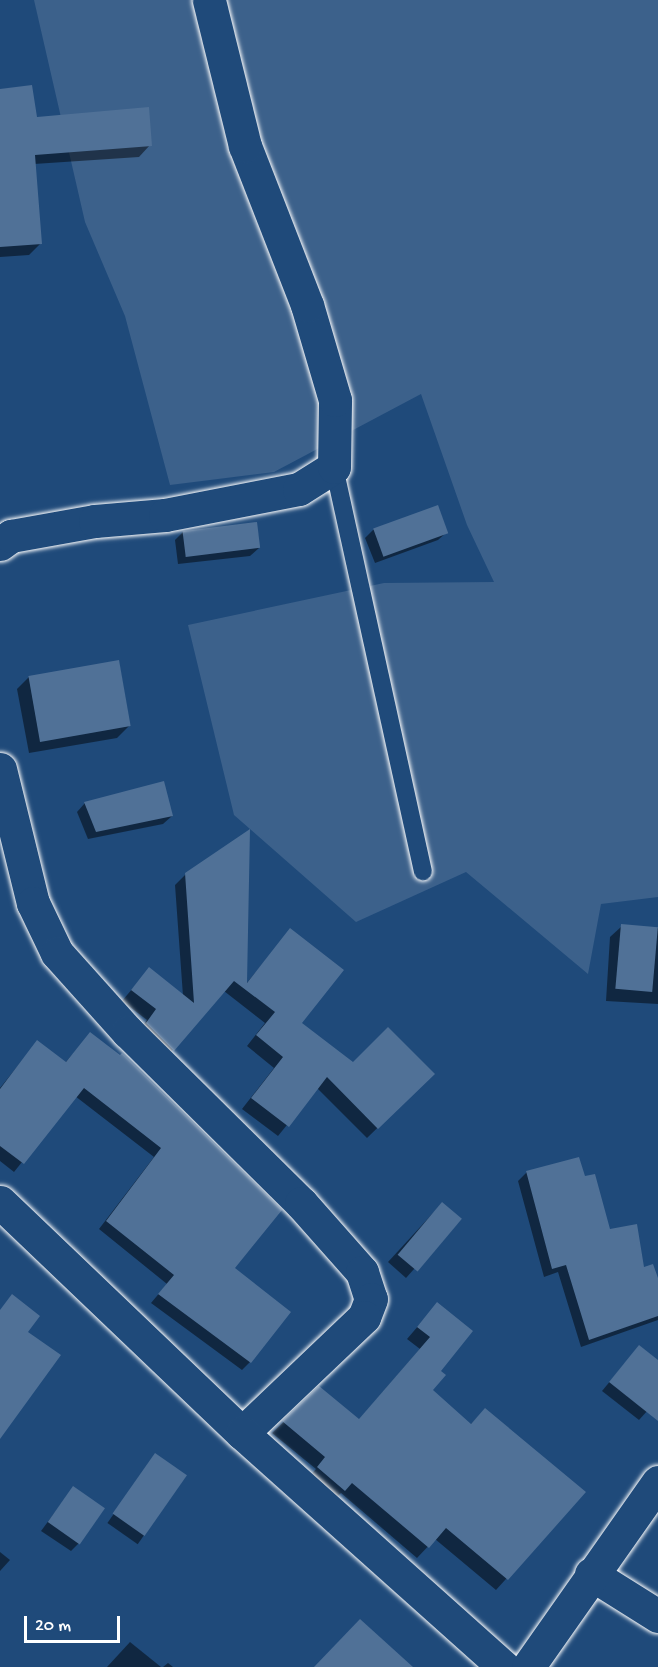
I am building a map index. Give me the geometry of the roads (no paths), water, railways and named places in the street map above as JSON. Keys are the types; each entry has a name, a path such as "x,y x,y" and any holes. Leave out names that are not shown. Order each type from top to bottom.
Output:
{"street":[{"path":"0,544 11,536 95,521 165,515 299,489 334,467 334,400 307,305 245,146 209,0"},
{"path":"0,769 33,903 57,953 128,1032 301,1203 362,1272 370,1299 364,1317 242,1432"},
{"path":"0,1202 242,1432 504,1667"},
{"path":"528,1667 591,1574 658,1482"},
{"path":"591,1574 658,1616"}],"lane":[{"path":"334,467 423,871"}]}
